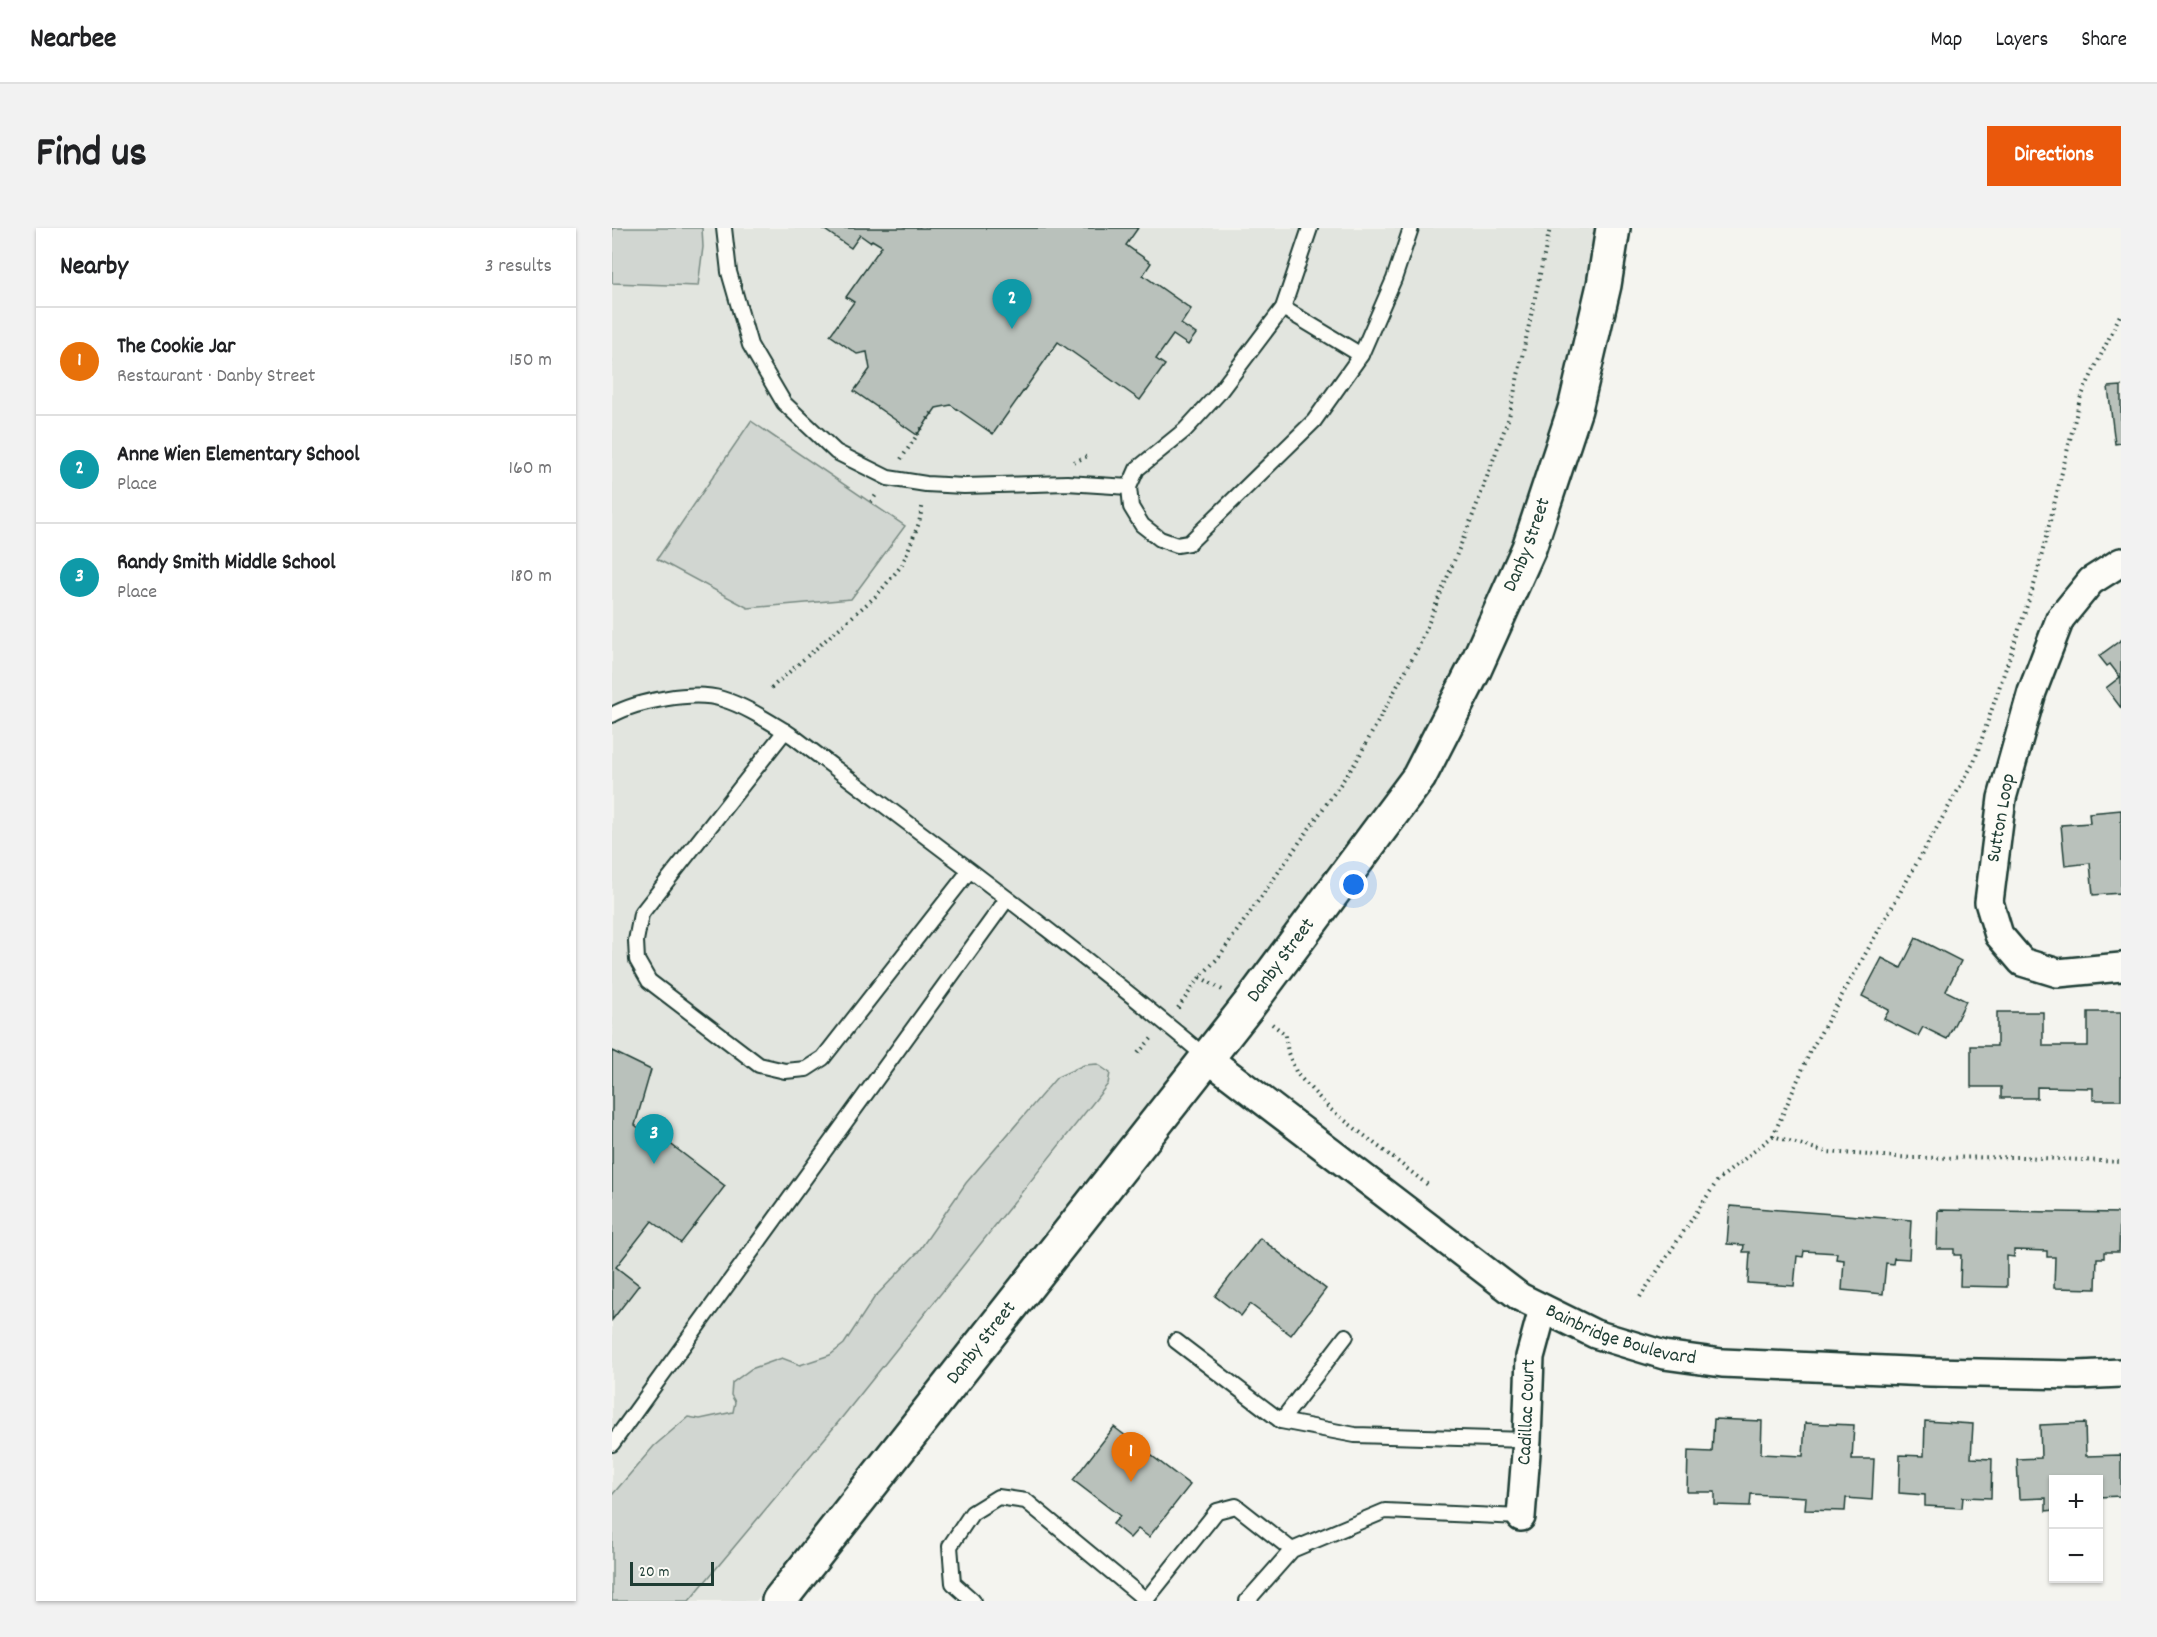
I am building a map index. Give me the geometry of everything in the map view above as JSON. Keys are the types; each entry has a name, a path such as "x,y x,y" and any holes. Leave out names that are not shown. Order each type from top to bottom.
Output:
{"street":[{"name":"Danby Street","path":"779,1601 1254,997 1419,777 1475,668 1529,548 1575,410 1604,285 1613,228"},
{"name":"Sutton Loop","path":"2121,562 2091,581 2060,619 2056,629 2032,692 2001,798 1989,902 1999,935 2022,962 2058,973 2121,967"},
{"name":"Bainbridge Boulevard","path":"1206,1057 1520,1297 1595,1334 1654,1352 1722,1363 1952,1373 2078,1376 2121,1373"},
{"name":"Cadillac Court","path":"1521,1517 1530,1357 1543,1309"}],"lane":[{"path":"724,228 729,272 750,345 784,402 836,452 888,478 926,484 964,486 1067,483 1130,487"},
{"path":"1310,228 1283,308 1218,394 1185,430 1137,469 1130,487 1131,507 1143,525 1160,539 1177,545 1189,543 1314,421 1362,355 1394,279 1411,228"},
{"path":"1283,308 1362,355"},
{"path":"612,715 623,709 654,700 687,697 720,698 752,711 785,731 970,870 1166,1023 1206,1057"},
{"path":"785,731 641,914 636,940 637,960 649,981 759,1065 785,1071 806,1069 823,1058 970,870"},
{"path":"612,1444 1007,899"},
{"path":"1281,1420 1346,1336"},
{"path":"1176,1341 1281,1420 1355,1435 1527,1440"},
{"path":"973,1601 953,1583 950,1546 972,1513 998,1497 1026,1501 1147,1601 1217,1511 1236,1506 1292,1550"},
{"path":"1247,1601 1292,1550 1385,1510 1521,1517"}],"path":[{"path":"1200,977 1218,958 1356,762 1419,646 1473,515 1509,417 1550,228"},
{"path":"1640,1297 1718,1180 1773,1136 1810,1050 1974,762 2035,582 2080,399 2121,314"},
{"path":"871,502 934,410"},
{"path":"1072,463 1090,454"},
{"path":"771,688 877,595 902,566 919,523 926,484"},
{"path":"1285,1034 1288,1053 1297,1074 1330,1110 1428,1185"},
{"path":"1773,1136 1826,1152 1913,1158 2021,1157 2121,1162"}],"shaded area":[{"path":"612,228 1613,228 1604,285 1475,668 1206,1057 756,1601 612,1601"},
{"path":"612,228 702,228 703,247 698,286 612,283"},
{"path":"751,421 905,526 851,599 748,608 657,559"},
{"path":"1097,1064 1110,1073 1108,1084 840,1420 689,1601 612,1601 612,1495 654,1446 688,1417 700,1419 733,1412 735,1402 731,1395 732,1383 751,1369 782,1358 800,1365 830,1355 844,1344 874,1298 918,1252 966,1183 1057,1077 1084,1065"}],"building":[{"path":"822,228 1138,228 1126,245 1151,263 1143,275 1191,309 1181,324 1196,334 1188,345 1173,335 1156,359 1165,365 1140,400 1058,342 993,434 951,405 936,408 917,435 854,391 870,369 867,352 857,354 830,335 854,302 846,297 882,246 860,235 851,248"},
{"path":"2121,386 2121,443 2115,444 2108,387"},
{"path":"2121,640 2121,708 2106,688 2120,677 2110,664 2107,666 2099,656"},
{"path":"2121,810 2121,893 2093,895 2090,863 2065,866 2061,825 2090,823 2089,813"},
{"path":"1916,938 1961,961 1946,991 1966,1001 1947,1039 1923,1027 1918,1036 1884,1019 1889,1010 1862,996 1882,958 1901,968"},
{"path":"1997,1012 2043,1012 2043,1046 2088,1046 2088,1012 2121,1012 2121,1100 2093,1100 2093,1088 2037,1087 2037,1098 2001,1098 2001,1087 1971,1087 1971,1046 1997,1046"},
{"path":"612,1051 651,1070 635,1125 656,1142 660,1136 725,1186 681,1243 652,1221 616,1267 639,1285 612,1320"},
{"path":"1730,1206 1911,1220 1909,1259 1894,1258 1893,1264 1886,1263 1883,1294 1842,1290 1844,1260 1836,1259 1837,1253 1804,1251 1803,1257 1797,1256 1794,1286 1748,1283 1750,1252 1743,1252 1744,1245 1727,1244"},
{"path":"1938,1210 2120,1213 2119,1252 2104,1252 2104,1258 2097,1258 2096,1289 2054,1288 2055,1257 2047,1257 2047,1251 2014,1250 2014,1257 2007,1256 2007,1287 1960,1286 1961,1255 1954,1255 1954,1249 1937,1249"},
{"path":"1260,1238 1326,1289 1291,1335 1250,1304 1241,1316 1215,1296"},
{"path":"1714,1419 1762,1421 1761,1454 1803,1456 1805,1423 1854,1425 1852,1459 1874,1459 1872,1500 1846,1498 1845,1511 1805,1510 1806,1497 1751,1494 1750,1506 1715,1505 1715,1492 1687,1492 1688,1451 1712,1452"},
{"path":"1925,1421 1973,1424 1971,1458 1992,1459 1991,1498 1963,1497 1962,1508 1925,1506 1925,1495 1899,1493 1900,1455 1924,1456"},
{"path":"2085,1423 2086,1456 2121,1455 2121,1496 2103,1497 2103,1475 2049,1475 2049,1511 2046,1511 2046,1498 2019,1499 2017,1459 2041,1458 2040,1425"},
{"path":"1114,1427 1190,1485 1149,1537 1138,1529 1130,1538 1113,1524 1120,1516 1073,1480"}],"place":[{"name":"Anne Wien Elementary School","path":"1012,329"},
{"name":"Randy Smith Middle School","path":"654,1164"},
{"name":"The Cookie Jar","path":"1131,1482"}]}
